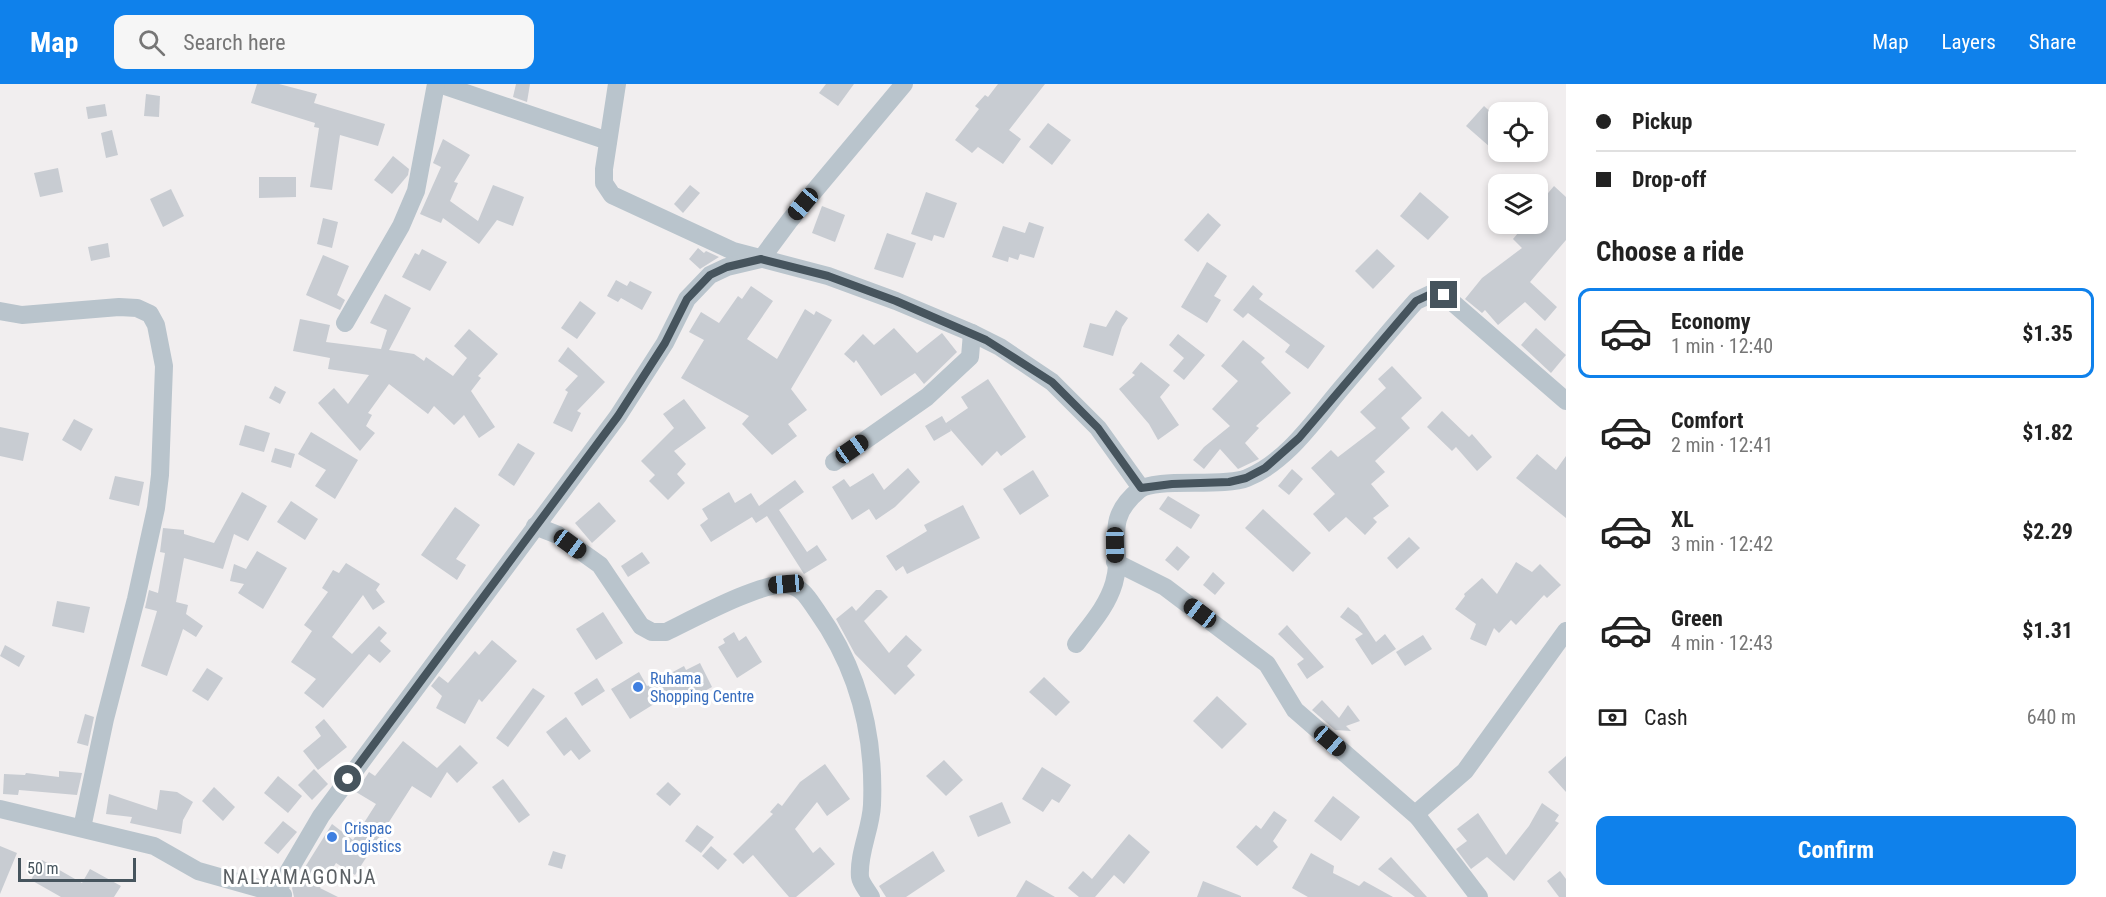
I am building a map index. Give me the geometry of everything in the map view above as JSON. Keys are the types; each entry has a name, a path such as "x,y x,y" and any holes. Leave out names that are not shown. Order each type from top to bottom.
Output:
{"street":[{"path":"345,322 401,226 416,191 437,84 608,141"},
{"path":"617,84 604,183 612,195 733,251 828,276 972,333 1052,382 1098,428 1141,488"},
{"path":"0,809 154,846 198,871 277,895 321,816 618,416 665,343 687,299 710,275 727,267 761,259 790,220 904,84"},
{"path":"1076,644 1106,604 1115,580 1114,527 1125,505 1141,488 1172,484 1229,482 1246,478 1265,468 1299,438 1416,301 1433,293 1444,295 1566,401"},
{"path":"0,311 22,315 119,307 137,308 150,314 156,325 164,366 160,475 156,507 136,599 105,719 82,828"},
{"path":"834,462 927,397 953,373 970,357 972,333"},
{"path":"535,526 558,535 600,565 640,626 652,633 666,632 768,586 786,584 801,589 831,630 851,669 866,712 870,740 872,808 860,879 871,897"},
{"path":"1115,562 1165,587 1267,664 1295,710 1418,817 1479,897"},
{"path":"1418,817 1425,804 1465,771 1566,631"}],"building":[{"path":"257,84 279,84 317,94 314,103 385,124 378,146 340,135 332,190 310,187 319,128 314,127 315,123 251,103"},
{"path":"516,84 530,84 527,102 513,97"},
{"path":"826,84 854,84 838,106 819,93"},
{"path":"998,84 1045,84 1009,130 1021,139 1003,164 978,147 972,153 955,140 979,109 975,106 985,95 988,97"},
{"path":"146,94 160,96 159,117 144,116"},
{"path":"105,104 107,116 88,119 86,107"},
{"path":"1484,106 1488,110 1488,145 1466,126"},
{"path":"1048,123 1071,140 1052,165 1029,147"},
{"path":"112,130 118,155 106,158 101,133"},
{"path":"443,139 470,155 454,182 458,183 450,201 478,221 493,185 524,197 513,226 497,220 479,244 443,218 441,223 420,214 441,167 433,163"},
{"path":"393,156 409,169 408,175 392,194 374,180"},
{"path":"58,168 63,192 40,197 34,173"},
{"path":"259,177 296,177 296,197 259,198"},
{"path":"690,185 700,193 683,213 674,204"},
{"path":"1554,186 1566,197 1566,240 1530,282 1557,307 1545,321 1525,302 1498,325 1485,310 1482,313 1465,299 1482,278 1522,248 1513,239 1517,234 1548,234 1548,193"},
{"path":"171,189 184,216 163,227 150,199"},
{"path":"926,192 957,203 944,238 934,235 932,241 911,234"},
{"path":"1420,192 1449,217 1428,240 1400,216"},
{"path":"822,206 845,215 835,242 812,233"},
{"path":"1208,213 1221,225 1198,252 1184,240"},
{"path":"323,218 338,222 332,248 317,244"},
{"path":"1029,222 1044,227 1034,258 1020,254 1018,260 1009,257 1008,262 992,257 1003,226 1025,233"},
{"path":"887,233 916,243 903,278 874,269"},
{"path":"108,243 110,257 91,261 88,247"},
{"path":"698,248 704,253 706,251 719,257 700,269 689,259"},
{"path":"422,249 447,262 430,291 402,277 415,253 419,255"},
{"path":"1377,249 1395,266 1373,289 1355,271"},
{"path":"323,255 349,266 337,295 345,300 340,310 306,295"},
{"path":"1207,262 1227,276 1214,296 1221,300 1207,323 1181,307"},
{"path":"616,280 627,286 630,281 652,292 642,310 621,298 618,302 607,296"},
{"path":"1253,285 1263,294 1259,299 1325,346 1308,369 1285,352 1290,345 1248,313 1243,318 1233,310"},
{"path":"751,286 773,301 747,339 777,359 805,309 814,315 816,311 832,320 791,389 807,410 788,424 797,436 772,455 742,424 749,416 681,378 704,340 689,332 701,312 719,323 738,296 742,299"},
{"path":"385,294 411,308 389,350 414,354 424,361 426,357 453,376 467,358 454,346 469,329 498,354 478,376 481,378 471,391 495,427 479,438 464,415 454,425 434,406 428,414 389,384 368,413 372,415 366,426 375,433 360,451 318,403 334,388 348,404 369,375 328,369 330,358 293,351 300,319 330,325 326,342 381,349 387,330 370,323"},
{"path":"580,301 596,313 577,339 561,328"},
{"path":"1116,310 1128,318 1122,327 1113,356 1083,347 1090,323 1106,327"},
{"path":"894,328 917,353 942,333 957,352 924,384 915,373 881,396 856,360 854,363 844,354 863,334 874,345"},
{"path":"1536,328 1566,355 1551,373 1521,345"},
{"path":"1178,334 1205,355 1184,380 1173,371 1184,358 1169,345"},
{"path":"1243,340 1265,358 1261,362 1291,393 1256,426 1259,428 1245,443 1259,459 1238,469 1220,449 1204,469 1193,460 1204,447 1230,426 1212,409 1238,381 1221,366"},
{"path":"568,347 605,382 577,411 581,413 572,432 553,423 568,392 565,390 578,376 558,361"},
{"path":"1141,362 1170,385 1160,397 1179,425 1158,440 1149,424 1119,389 1135,375 1132,373"},
{"path":"1392,366 1422,398 1401,418 1410,428 1375,461 1385,472 1371,484 1389,506 1373,518 1377,522 1365,535 1346,517 1329,532 1313,514 1335,494 1311,468 1331,450 1338,457 1376,428 1360,412 1386,388 1378,379"},
{"path":"988,379 1026,437 1001,456 997,451 982,466 950,429 951,431 934,441 925,426 942,416 946,423 968,408 961,397"},
{"path":"275,386 286,392 280,404 269,398"},
{"path":"684,399 706,428 674,451 686,464 677,474 685,483 668,500 649,481 655,475 641,461 674,428 663,414"},
{"path":"1442,411 1469,437 1472,434 1492,457 1477,471 1456,447 1452,451 1427,427"},
{"path":"74,419 93,429 81,451 62,440"},
{"path":"245,425 270,433 264,452 239,445"},
{"path":"0,427 29,433 23,461 0,456"},
{"path":"311,432 358,460 335,499 315,486 326,470 298,454"},
{"path":"518,443 535,453 514,486 498,475"},
{"path":"275,448 295,454 291,468 271,462"},
{"path":"1537,454 1556,470 1566,456 1566,518 1516,478"},
{"path":"908,468 920,482 895,507 876,520 869,509 852,520 832,487 844,479 850,487 873,473 884,490"},
{"path":"1292,469 1303,479 1289,495 1278,486"},
{"path":"1033,470 1049,496 1020,515 1003,489"},
{"path":"115,476 144,482 139,506 109,499"},
{"path":"795,480 804,492 779,510 807,552 817,545 827,560 804,574 767,516 756,523 752,517 711,542 700,525 708,519 702,509 729,492 735,503 751,493 759,506"},
{"path":"242,492 267,506 248,541 234,534 223,569 184,558 176,602 188,605 186,614 203,626 196,637 183,629 167,676 141,666 157,611 145,608 149,590 158,593 165,553 160,552 163,528 184,530 184,534 214,543"},
{"path":"1168,496 1200,515 1191,529 1159,509"},
{"path":"291,501 318,519 305,540 277,522"},
{"path":"599,502 616,521 592,543 575,523"},
{"path":"963,505 980,538 907,574 903,566 896,571 886,556 927,531 924,525"},
{"path":"455,507 480,525 456,559 466,565 457,580 421,555"},
{"path":"1263,509 1311,553 1293,572 1245,528"},
{"path":"1409,537 1420,548 1397,569 1387,558"},
{"path":"1177,546 1190,557 1178,571 1165,560"},
{"path":"257,551 287,568 263,609 238,593 244,584 230,581 234,564 246,569"},
{"path":"642,552 650,563 628,577 621,566"},
{"path":"1516,562 1532,572 1540,564 1561,585 1547,598 1544,595 1516,625 1511,620 1499,633 1494,628 1486,646 1470,639 1476,624 1455,609 1465,596 1464,594 1482,578 1497,594"},
{"path":"346,563 380,584 376,590 385,602 373,610 363,595 332,637 352,654 379,626 387,633 380,641 391,651 380,663 369,654 323,708 304,693 316,679 291,662 312,631 304,625 328,592 322,588 333,570 339,573"},
{"path":"1213,572 1225,583 1215,595 1203,585"},
{"path":"876,590 881,590 888,597 864,621 889,653 906,635 922,650 907,666 915,675 895,695 855,654 836,619 852,606 856,611"},
{"path":"57,601 90,607 84,633 52,626"},
{"path":"1348,607 1358,615 1376,642 1385,634 1396,649 1372,665 1355,639 1363,634 1340,617"},
{"path":"603,612 623,643 596,660 576,629"},
{"path":"1287,625 1324,667 1307,679 1297,664 1304,659 1278,634"},
{"path":"734,632 739,641 746,636 762,662 737,678 718,647 725,643 723,639"},
{"path":"1423,635 1432,649 1405,666 1396,652"},
{"path":"492,640 517,661 482,702 479,699 465,724 436,708 442,696 431,686 439,676 448,683 475,651 479,655"},
{"path":"5,645 25,656 19,667 0,656"},
{"path":"700,663 712,687 677,706 670,694 630,719 611,689 639,672 647,686 684,666 686,670"},
{"path":"207,668 223,678 208,701 192,691"},
{"path":"1044,677 1070,702 1056,716 1029,692"},
{"path":"597,678 605,691 582,706 574,693"},
{"path":"533,688 545,696 508,747 496,738"},
{"path":"1217,696 1247,724 1222,749 1193,721"},
{"path":"1322,700 1339,718 1348,705 1360,721 1346,726 1351,731 1335,730 1312,710"},
{"path":"85,714 94,717 88,746 77,743"},
{"path":"566,717 591,751 579,760 571,750 564,756 546,732"},
{"path":"324,719 347,747 318,770 303,751 321,736 315,727"},
{"path":"403,741 437,768 460,745 478,763 457,783 447,772 431,798 412,786 355,875 336,863 320,888 338,897 294,897 292,888 332,824 353,840 376,804 356,792 369,772 375,776"},
{"path":"1566,756 1566,792 1548,772"},
{"path":"944,760 963,780 946,796 926,776"},
{"path":"825,764 850,799 827,816 817,802 795,829 813,853 820,847 835,864 796,897 789,897 753,855 743,864 733,854 773,814 770,812 778,803 782,806 800,782"},
{"path":"1042,767 1071,785 1059,803 1052,799 1043,812 1022,799"},
{"path":"314,769 328,784 312,800 298,785"},
{"path":"59,771 82,773 77,795 19,790 18,795 3,794 4,774 25,775 26,773 59,777"},
{"path":"278,776 302,796 288,813 264,793"},
{"path":"503,779 530,815 519,823 492,787"},
{"path":"668,782 681,794 670,806 656,794"},
{"path":"214,787 235,807 223,821 202,801"},
{"path":"160,790 177,792 193,802 183,820 181,834 130,823 132,817 106,814 109,794 157,810"},
{"path":"1333,796 1360,817 1341,841 1314,821"},
{"path":"1002,802 1011,823 978,837 969,816"},
{"path":"1542,803 1559,815 1555,821 1559,823 1514,881 1487,857 1471,869 1456,849 1467,841 1457,829 1478,813 1506,855 1529,826"},
{"path":"1274,811 1287,820 1273,841 1278,847 1257,866 1236,847 1256,825 1261,829"},
{"path":"283,821 297,832 278,854 264,843"},
{"path":"697,825 714,837 701,853 685,841"},
{"path":"1129,834 1150,852 1124,884 1114,875 1095,897 1079,897 1068,888 1083,871 1092,879"},
{"path":"0,846 17,853 0,894"},
{"path":"711,846 727,860 718,870 702,856"},
{"path":"553,851 566,855 562,869 548,865"},
{"path":"933,851 945,871 906,897 886,897 879,886"},
{"path":"1311,853 1334,866 1333,873 1359,886 1364,881 1393,897 1308,897 1292,888"},
{"path":"1391,857 1427,897 1415,897 1378,869"},
{"path":"42,860 82,883 90,869 121,886 114,897 61,897 31,880"},
{"path":"1560,871 1566,879 1566,897 1559,897 1547,881"},
{"path":"1026,880 1055,897 1016,897"},
{"path":"1203,881 1241,896 1241,897 1197,897"}],"place":[{"name":"Ruhama Shopping Centre","path":"638,687"},
{"name":"Crispac Logistics","path":"332,837"}],"district":[{"name":"NALYAMAGONJA","path":"300,877"}],"route":[{"path":"348,779 618,416 665,343 687,299 710,275 727,267 761,259 828,276 896,301 1000,347 1052,382 1098,428 1141,488 1172,484 1229,482 1246,478 1265,468 1299,438 1416,301 1433,293 1444,295"}]}
